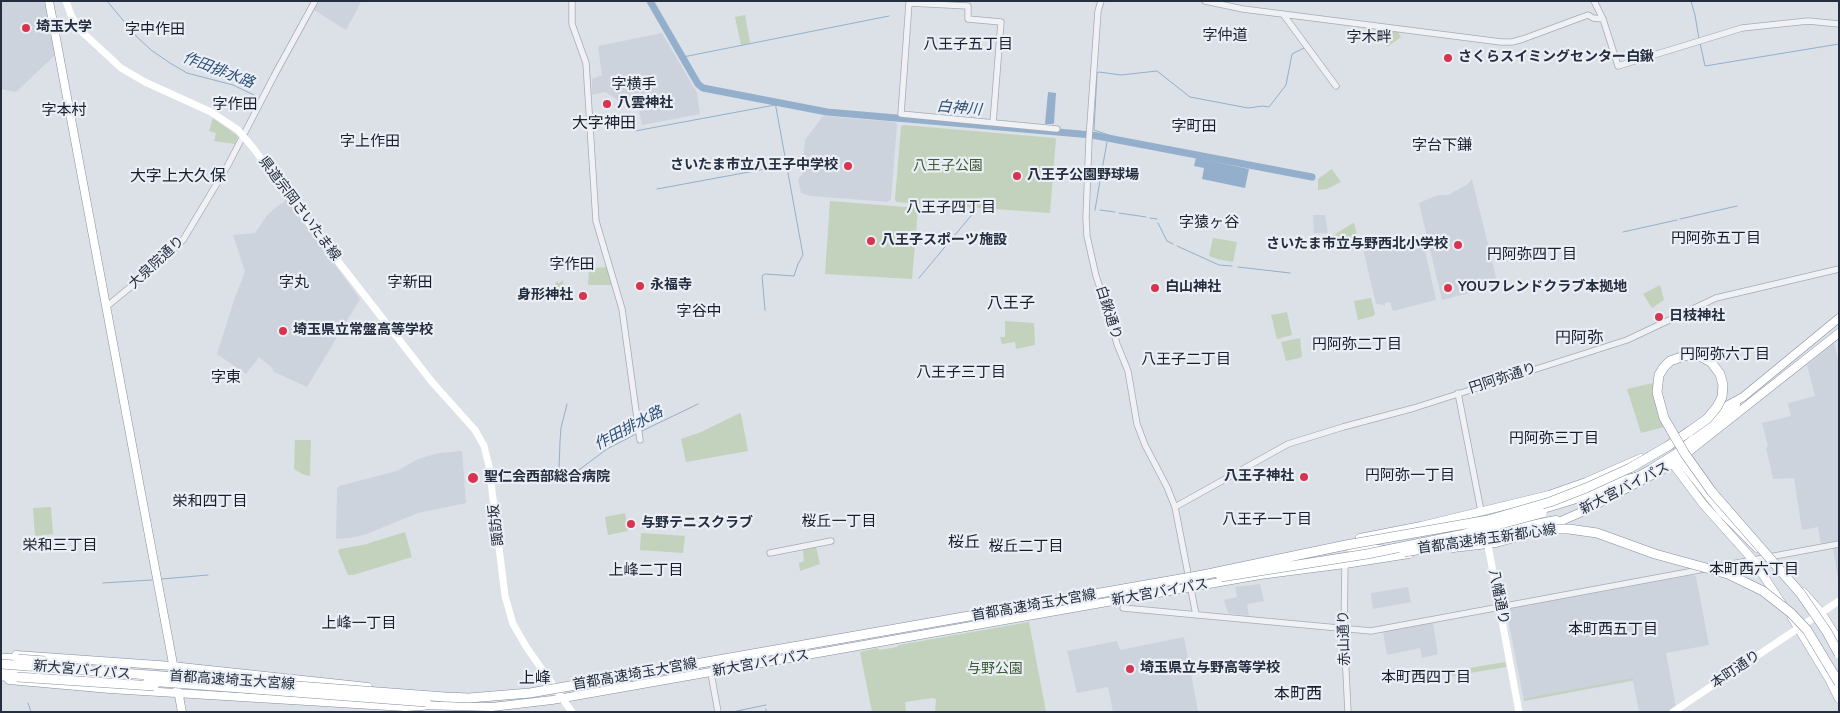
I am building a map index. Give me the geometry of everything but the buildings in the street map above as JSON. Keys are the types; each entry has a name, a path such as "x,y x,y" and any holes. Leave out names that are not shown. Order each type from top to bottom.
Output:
{"highway":[{"name":"首都高速埼玉新都心線","path":"1202,578 1337,547 1488,520 1550,502 1608,478 1668,446 1675,441 1683,436 1707,419 1717,407 1721,400 1723,388 1720,374 1709,361 1693,355 1684,355 1673,359 1664,367 1659,375 1657,392 1664,418 1669,427 1673,434 1677,441 1681,448 1712,492 1801,594 1827,632 1839,654"},
{"path":"1202,578 1367,554 1491,528 1635,481"},
{"name":"首都高速埼玉新都心線","path":"1202,578 1340,563 1542,530 1578,529 1605,535 1655,554 1714,569 1752,584 1782,604 1799,621 1815,642 1839,683"},
{"name":"首都高速埼玉大宮線","path":"1,670 446,703 498,701 531,698 622,684 1202,578"},
{"name":"首都高速埼玉大宮線","path":"1,664 366,690 445,698 468,698 530,693 1202,578"},
{"path":"1,656 166,672 217,674 366,690"},
{"path":"1830,667 1839,687"},
{"path":"1,678 17,676 178,688 253,689"}],"main road":[{"path":"49,1 182,712"},
{"name":"県道宗岡さいたま線","path":"66,1 70,15 80,30 121,68 145,82 210,112 238,130 432,382 470,424 482,441 489,466"},
{"name":"新大宮バイパス","path":"1839,318 1743,397 1707,417 1659,450 1586,482 1549,495 1421,526 1341,542 1298,554 1189,576 504,693 483,694 285,687 185,681 426,706 492,707 562,698 711,673 1260,575 1345,562 1488,545 1533,533 1572,516 1674,459 1839,333"},
{"path":"1674,459 1743,397"},
{"path":"1674,459 1737,530 1769,558 1821,612 1839,641"},
{"path":"1674,459 1703,504 1753,560 1798,628 1839,698"},
{"name":"諏訪坂","path":"489,466 507,605 516,632 572,712"},
{"path":"1586,482 1635,481"},
{"name":"八幡通り","path":"1481,511 1519,712"},
{"path":"1486,533 1572,516"},
{"path":"1421,526 1450,529 1484,524"},
{"path":"1346,548 1377,548 1399,556"},
{"path":"1298,554 1308,554 1345,562"},
{"name":"本町通り","path":"1673,712 1839,601"},
{"path":"1,656 24,655 172,666 393,690"},
{"name":"新大宮バイパス","path":"1,664 162,679 1,670"},
{"path":"1,678 110,689 405,707 426,706"}],"street":[{"name":"大泉院通り","path":"106,307 184,240 228,165 315,1"},
{"path":"572,1 572,24 586,63 596,221 621,303 640,440"},
{"name":"白鍬通り","path":"1102,1 1098,10 1086,221 1092,262 1117,344 1128,371 1137,424 1175,507 1196,614"},
{"path":"1205,1 1283,14 1512,42 1588,15 1603,19"},
{"path":"1594,1 1603,19 1618,66 1742,28 1808,22 1839,24"},
{"path":"993,123 1001,22 968,19 968,6 909,3 901,114 993,123 1057,129"},
{"path":"1283,14 1336,86"},
{"name":"円阿弥通り","path":"1175,507 1288,444 1458,394 1626,340 1711,300 1839,269"},
{"name":"八幡通り","path":"1458,394 1481,511"},
{"path":"770,552 831,541"},
{"path":"1123,608 1344,629 1373,630 1839,544"},
{"name":"赤山通り","path":"1345,562 1344,629 1348,712"},
{"path":"711,673 718,712"}],"shaded area":[{"name":"埼玉大学","path":"1,1 45,1 55,55 16,92 1,89"},
{"path":"319,1 361,2 346,30 314,10"},
{"path":"662,33 697,93 700,114 642,125 636,97 618,100 605,92 592,95 592,79 602,75 598,46"},
{"name":"さいたま市立八王子中学校","path":"823,116 895,122 897,125 891,199 888,202 811,196 801,193 798,179 802,175 805,140"},
{"name":"さいたま市立与野西北小学校","path":"1472,179 1498,286 1442,300 1419,203 1438,195 1448,195 1468,184"},
{"name":"埼玉県立常盤高等学校","path":"287,199 360,299 307,387 274,372 259,357 246,374 217,354 245,272 233,235 255,233 268,214"},
{"path":"1313,215 1325,215 1328,233 1314,233"},
{"path":"1381,241 1383,251 1423,242 1436,300 1393,311 1390,302 1385,303 1385,305 1376,304 1362,244"},
{"path":"1834,343 1839,362 1839,584 1832,543 1821,545 1818,527 1802,530 1794,478 1773,479 1762,423 1791,416 1789,403 1815,396 1807,365"},
{"path":"462,451 466,503 418,513 364,535 336,539 337,488 339,486 397,471 418,459 439,453"},
{"path":"1693,575 1696,577 1709,645 1666,653 1676,707 1668,712 1639,712 1633,681 1524,701 1506,609"},
{"path":"1260,584 1264,601 1247,604 1249,616 1228,613 1224,600 1237,597 1235,587"},
{"path":"1408,587 1411,602 1373,609 1371,593"},
{"path":"1433,623 1438,654 1422,658 1420,648 1387,655 1383,632"},
{"name":"埼玉県立与野高等学校","path":"1184,637 1198,711 1113,712 1108,687 1077,693 1067,651 1117,641 1120,650"}],"green space":[{"path":"745,15 750,43 741,45 735,17"},
{"path":"1376,28 1397,31 1401,37 1387,47 1375,30"},
{"path":"213,118 238,136 235,144 214,141 216,133 209,131"},
{"name":"八王子公園","path":"903,125 1055,138 1050,213 897,202 895,200 901,127"},
{"path":"1332,169 1341,182 1327,189 1318,190 1318,179"},
{"name":"八王子スポーツ施設","path":"830,201 918,208 912,279 825,274"},
{"path":"1353,223 1357,237 1347,245 1326,251 1325,244 1313,246 1314,236 1334,235"},
{"path":"1213,238 1237,242 1233,262 1209,256"},
{"path":"608,267 613,285 588,285 589,268"},
{"path":"563,280 564,288 570,287 570,294 541,297 558,281 558,284"},
{"path":"1660,285 1664,300 1652,308 1643,294"},
{"path":"1371,298 1375,314 1358,320 1354,301"},
{"path":"1287,312 1292,335 1277,339 1271,315"},
{"path":"1005,321 1034,323 1035,345 1016,349 1015,342 1002,344 1000,337 1005,337"},
{"path":"1300,338 1302,357 1286,361 1281,342"},
{"path":"1653,383 1664,427 1641,433 1627,389"},
{"path":"740,413 748,451 686,462 681,439 701,432"},
{"path":"295,440 311,440 310,476 294,469"},
{"path":"51,507 53,534 35,536 33,508"},
{"path":"625,513 628,531 608,535 605,517"},
{"path":"405,532 412,557 348,575 338,551 340,549 363,545"},
{"path":"641,533 685,536 683,553 640,550"},
{"path":"816,547 820,564 800,571 799,563 804,561 803,550"},
{"name":"与野公園","path":"1029,622 1046,712 935,712 936,699 932,698 905,702 906,712 872,712 860,652 877,648 880,650 897,647 899,645"},
{"path":"1505,662 1506,667 1446,677 1446,672"},
{"path":"1633,678 1633,680 1524,701 1523,699"}],"water":[{"path":"1048,92 1056,93 1053,124 1045,124"},
{"path":"1196,158 1249,169 1245,188 1202,179 1204,168 1194,166"}],"waterway":[{"name":"作田排水路","path":"107,1 137,37 151,50 170,63 187,73 233,85 258,97"},
{"name":"白神川","path":"650,1 698,84 703,88 827,112 1092,135 1312,177"},
{"path":"1691,1 1699,39"},
{"path":"683,57 889,16"},
{"path":"1700,43 1705,66 1839,44"},
{"path":"1109,135 1094,130 1097,73 1099,72 1121,75 1157,71 1190,97 1248,108 1269,107 1286,85 1292,54 1304,48"},
{"path":"765,310 762,276 765,274 794,276 803,255 775,102"},
{"path":"635,131 775,105"},
{"path":"1102,170 1107,142"},
{"path":"657,189 787,165"},
{"path":"1095,210 1101,175"},
{"path":"1680,219 1737,206"},
{"path":"1100,210 1115,212"},
{"path":"919,278 975,211"},
{"path":"1119,213 1146,217"},
{"path":"1150,218 1157,219"},
{"path":"1623,232 1677,220"},
{"path":"1158,223 1167,241 1173,244"},
{"path":"1177,246 1219,265 1232,266"},
{"path":"1238,267 1290,273"},
{"name":"作田排水路","path":"567,404 560,441 559,470 564,481 607,449 636,434"},
{"name":"作田排水路","path":"642,431 698,404"},
{"path":"162,579 208,575"},
{"path":"103,583 152,580"},
{"path":"28,703 31,712"},
{"path":"732,712 766,705"}],"place":[{"name":"埼玉大学","path":"26,28"},
{"name":"さくらスイミングセンター白鍬","path":"1448,58"},
{"name":"八雲神社","path":"607,104"},
{"name":"さいたま市立八王子中学校","path":"848,166"},
{"name":"八王子公園野球場","path":"1017,176"},
{"name":"八王子スポーツ施設","path":"871,241"},
{"name":"さいたま市立与野西北小学校","path":"1458,245"},
{"name":"永福寺","path":"640,286"},
{"name":"白山神社","path":"1155,288"},
{"name":"YOUフレンドクラブ本拠地","path":"1448,288"},
{"name":"身形神社","path":"583,296"},
{"name":"日枝神社","path":"1659,317"},
{"name":"埼玉県立常盤高等学校","path":"283,331"},
{"name":"八王子神社","path":"1304,477"},
{"name":"聖仁会西部総合病院","path":"473,478"},
{"name":"与野テニスクラブ","path":"631,524"},
{"name":"埼玉県立与野高等学校","path":"1130,669"}],"district":[{"name":"字中作田","path":"155,30"},
{"name":"字仲道","path":"1225,36"},
{"name":"字木畔","path":"1369,38"},
{"name":"八王子五丁目","path":"968,45"},
{"name":"字横手","path":"634,85"},
{"name":"字作田","path":"235,105"},
{"name":"字本村","path":"64,111"},
{"name":"大字神田","path":"604,124"},
{"name":"字町田","path":"1194,127"},
{"name":"字上作田","path":"370,142"},
{"name":"字台下鎌","path":"1442,146"},
{"name":"大字上大久保","path":"178,177"},
{"name":"八王子四丁目","path":"951,208"},
{"name":"字猿ヶ谷","path":"1209,223"},
{"name":"円阿弥五丁目","path":"1716,239"},
{"name":"円阿弥四丁目","path":"1532,255"},
{"name":"字作田","path":"572,265"},
{"name":"字丸","path":"294,283"},
{"name":"字新田","path":"410,283"},
{"name":"八王子","path":"1011,304"},
{"name":"字谷中","path":"699,312"},
{"name":"円阿弥","path":"1579,339"},
{"name":"円阿弥二丁目","path":"1357,345"},
{"name":"円阿弥六丁目","path":"1725,355"},
{"name":"八王子二丁目","path":"1186,360"},
{"name":"八王子三丁目","path":"961,373"},
{"name":"字東","path":"226,378"},
{"name":"円阿弥三丁目","path":"1554,439"},
{"name":"円阿弥一丁目","path":"1410,476"},
{"name":"栄和四丁目","path":"210,502"},
{"name":"八王子一丁目","path":"1267,520"},
{"name":"桜丘一丁目","path":"839,522"},
{"name":"桜丘","path":"964,543"},
{"name":"栄和三丁目","path":"60,546"},
{"name":"桜丘二丁目","path":"1026,547"},
{"name":"本町西六丁目","path":"1754,570"},
{"name":"上峰二丁目","path":"646,571"},
{"name":"上峰一丁目","path":"359,624"},
{"name":"本町西五丁目","path":"1613,630"},
{"name":"本町西四丁目","path":"1426,678"},
{"name":"上峰","path":"535,679"},
{"name":"本町西","path":"1298,695"}]}
